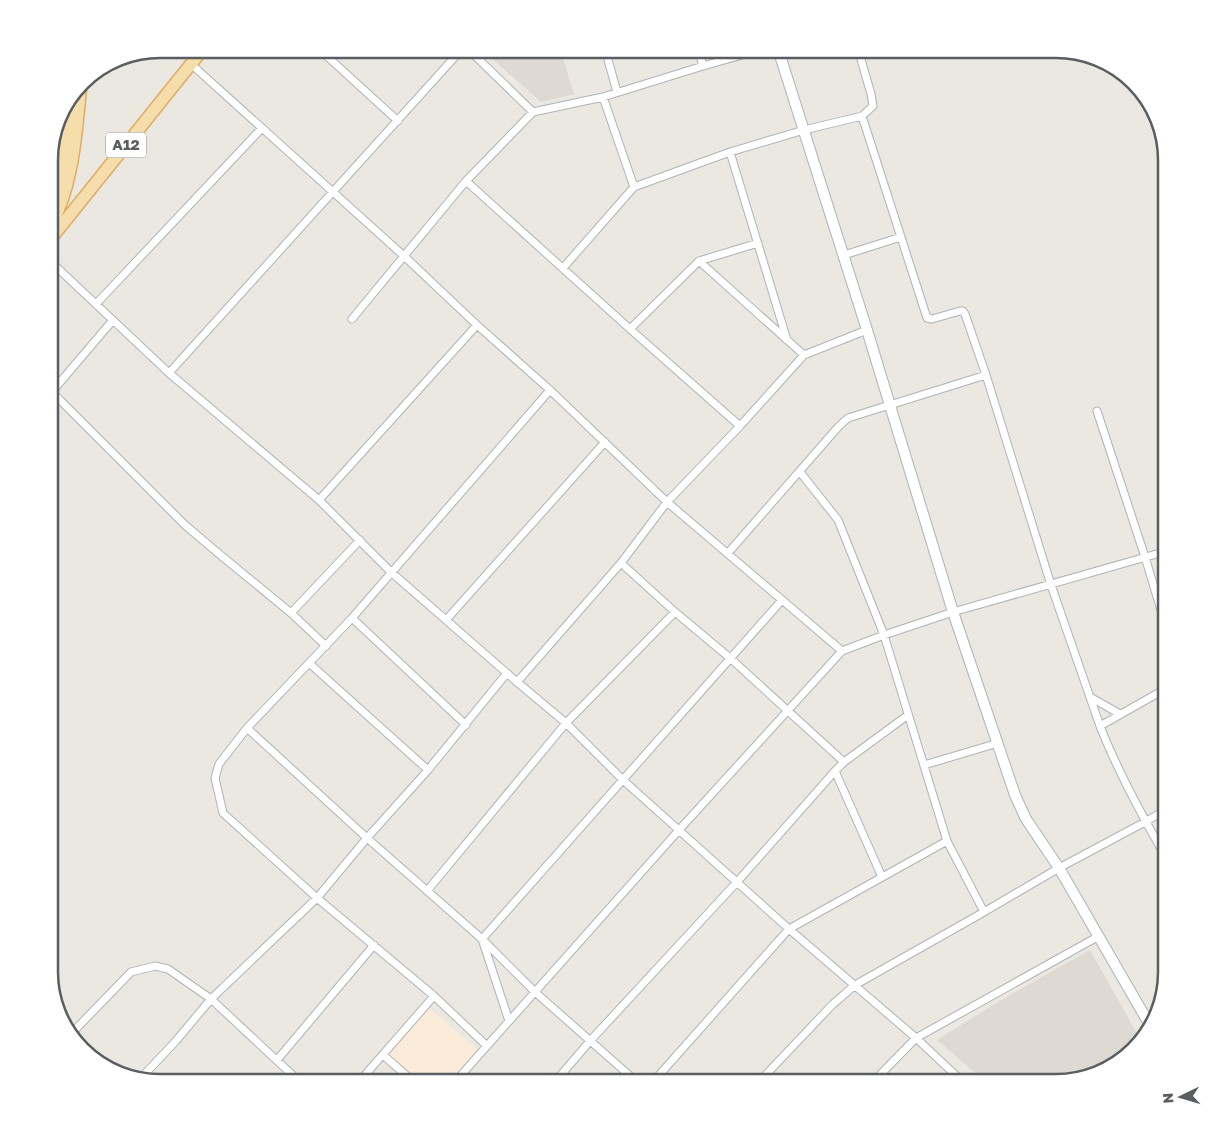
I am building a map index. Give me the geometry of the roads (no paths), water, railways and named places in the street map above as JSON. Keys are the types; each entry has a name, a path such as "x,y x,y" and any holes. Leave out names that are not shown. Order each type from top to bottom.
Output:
{"main road":[{"name":"A12","path":"58,230 196,58"},
{"path":"58,178 70,148 79,98"},
{"path":"69,112 69,180 71,188 77,193 87,194"},
{"path":"58,209 69,180"}],"street":[{"path":"329,58 398,121"},
{"path":"169,373 454,58"},
{"path":"477,58 533,112"},
{"path":"608,58 617,92"},
{"path":"701,58 703,66"},
{"path":"352,319 466,181 533,112 604,97 731,58"},
{"path":"781,58 844,255 953,612 1015,795 1026,819 1059,868 1147,1020"},
{"path":"563,268 634,187 730,152 804,130 862,116 873,106 861,58"},
{"path":"191,64 550,390 668,502 842,651"},
{"path":"604,97 634,187"},
{"path":"862,116 927,318 932,319 960,311 963,311 965,314 1051,584 1100,726 1145,822 1158,844"},
{"path":"96,304 262,128"},
{"path":"58,145 70,148"},
{"path":"730,152 787,340"},
{"path":"466,181 740,426"},
{"path":"844,255 901,237"},
{"path":"630,329 699,261 758,243"},
{"path":"699,261 804,355"},
{"path":"58,268 169,373 319,500 391,572 566,723 623,780 954,1074"},
{"path":"58,385 113,320"},
{"path":"319,500 477,325"},
{"path":"517,682 620,563 668,502 804,355 867,330"},
{"path":"728,553 848,418 986,375"},
{"path":"487,1046 434,996 317,898 223,813 215,778 219,764 247,728 352,618 550,390"},
{"path":"58,402 186,525 326,646"},
{"path":"1097,411 1158,600"},
{"path":"446,620 605,442"},
{"path":"800,472 838,520 884,635 947,841 984,912"},
{"path":"290,613 360,540"},
{"path":"462,1074 679,830 842,651 953,612 1158,553"},
{"path":"620,563 730,658 844,762"},
{"path":"482,939 782,600"},
{"path":"427,891 566,723 675,612"},
{"path":"352,618 466,725"},
{"path":"309,663 428,770"},
{"path":"146,1073 211,999 317,898 367,838 428,770 507,674"},
{"path":"1100,726 1158,693"},
{"path":"1090,697 1120,714"},
{"path":"562,1074 737,882 835,771 844,762 908,714"},
{"path":"247,728 367,838 482,939 535,992 628,1074"},
{"path":"924,766 998,743"},
{"path":"835,771 882,877"},
{"path":"767,1074 832,1005 855,985 1158,814"},
{"path":"660,1074 790,929 947,841"},
{"path":"881,1074 916,1038 1099,936"},
{"path":"482,939 509,1021"},
{"path":"277,1060 374,946"},
{"path":"75,1030 132,972 155,966 168,969 211,999 292,1074"},
{"path":"366,1074 434,996"},
{"path":"383,1055 405,1074"}]}
